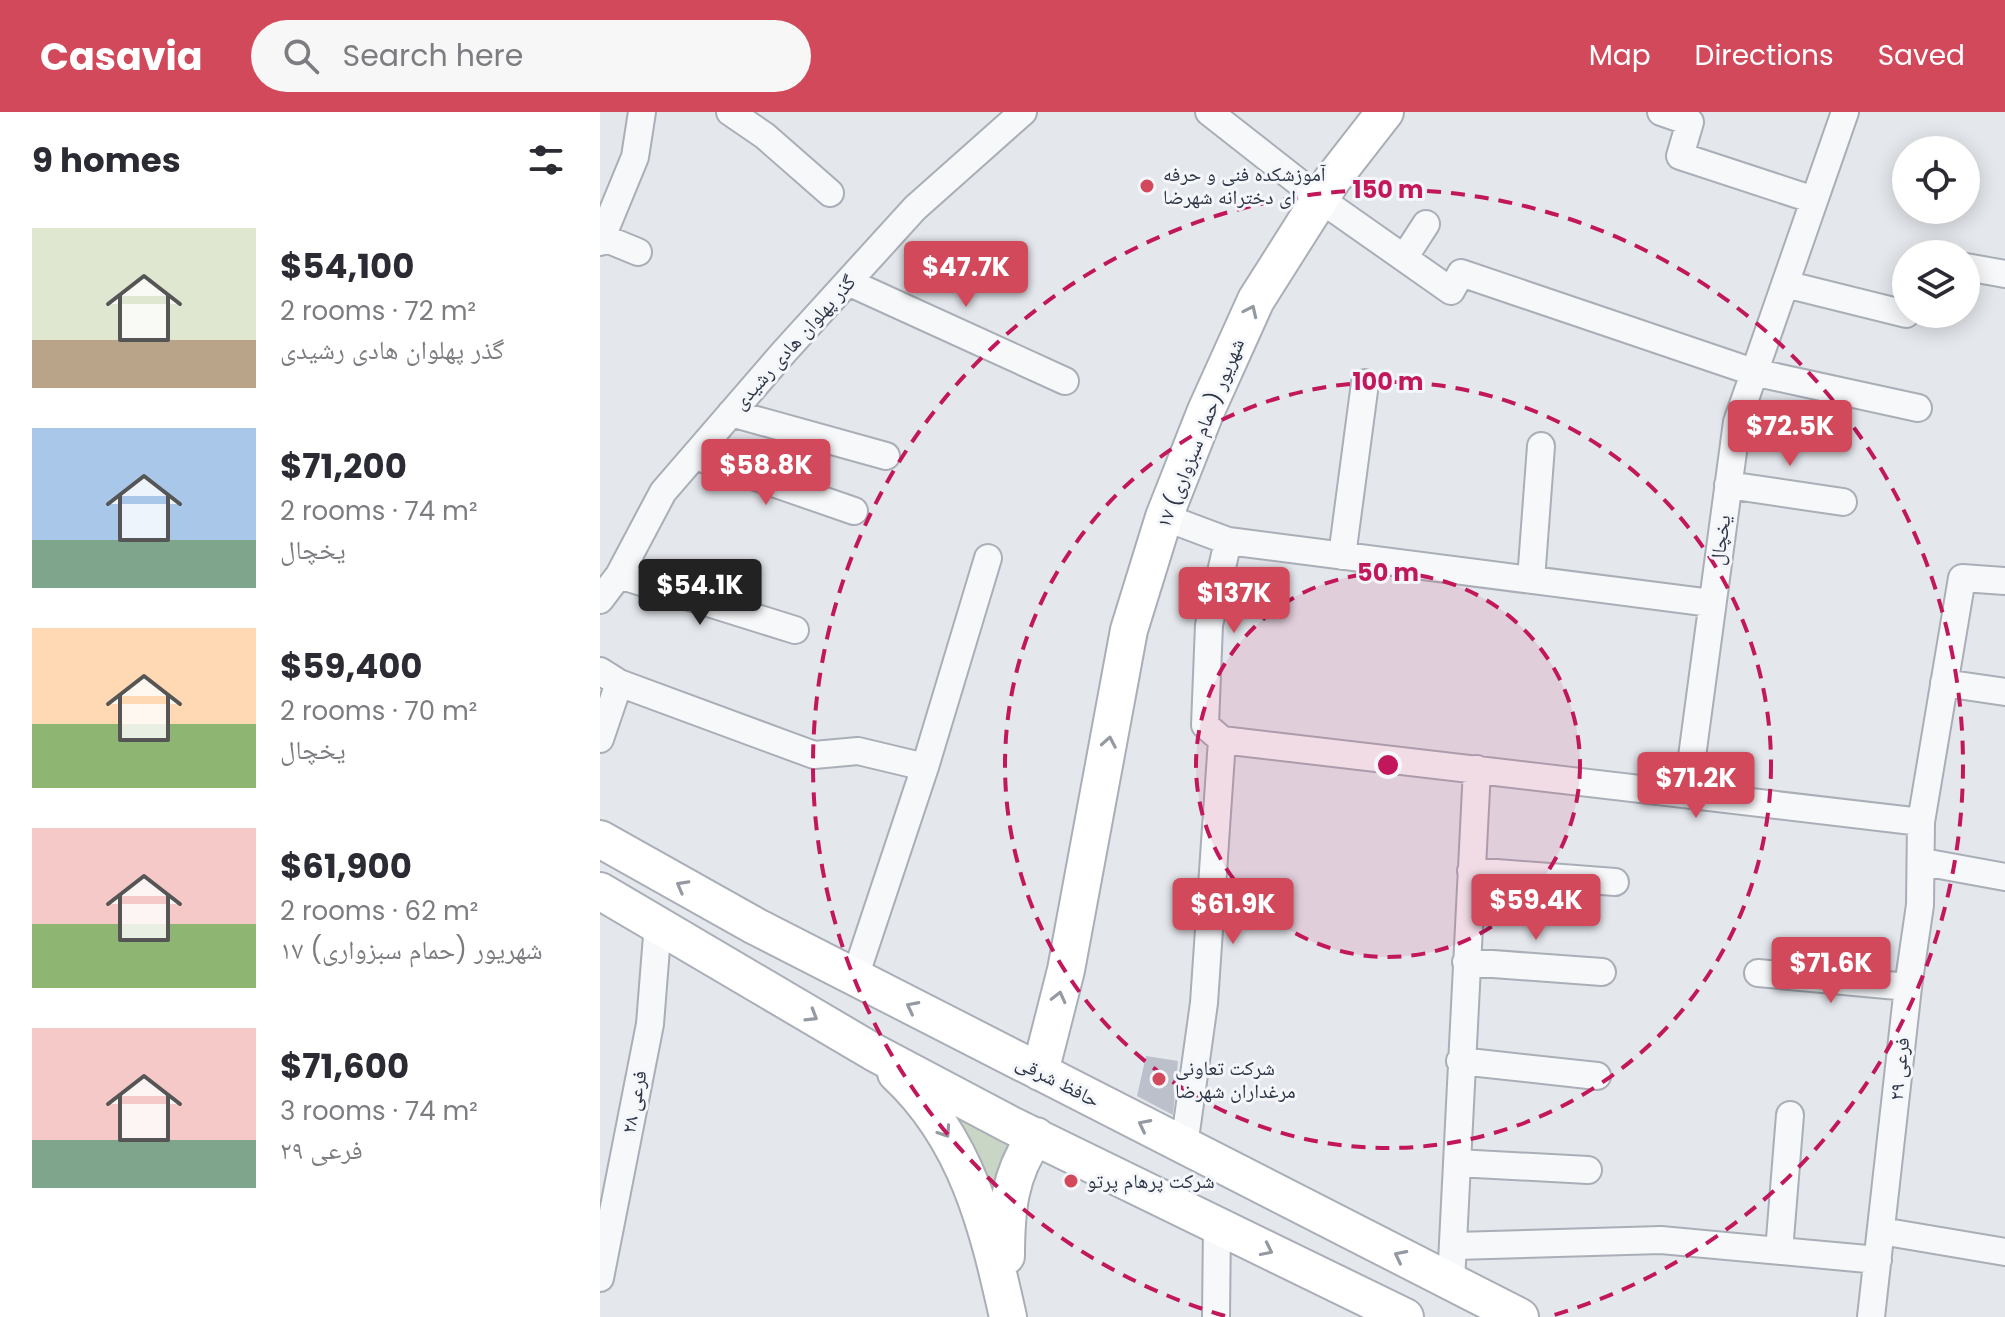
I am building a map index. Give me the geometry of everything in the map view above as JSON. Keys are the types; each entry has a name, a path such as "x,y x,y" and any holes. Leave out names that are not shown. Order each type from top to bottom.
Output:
{"main road":[{"name":"۱۷ شهریور (حمام سبزواری)","path":"1040,1072 1066,970 1129,630 1164,517 1205,413 1256,300 1320,199 1385,112"},
{"name":"حافظ شرقی","path":"600,839 794,947 1520,1317"},
{"path":"600,891 875,1053 1036,1136 1405,1317"},
{"path":"768,989 794,947"},
{"path":"875,1053 910,1086 959,1153 979,1201 1010,1317"},
{"path":"1010,1317 1006,1217 1020,1158 1036,1136"}],"street":[{"path":"638,252 602,240 635,157 642,112"},
{"path":"730,112 765,136 830,193"},
{"name":"گذر پهلوان هادی رشیدی","path":"600,600 619,575 663,492 731,413 915,208 1023,112"},
{"path":"1209,112 1320,199 1451,291 1461,273 1753,372 1918,408"},
{"path":"1661,112 1690,122 1680,156 1814,200"},
{"name":"یخچال","path":"1687,794 1737,422 1845,112"},
{"path":"1404,258 1426,224"},
{"path":"1980,270 2005,274"},
{"path":"848,282 1065,381"},
{"path":"1785,284 1892,310"},
{"path":"1342,556 1365,383"},
{"path":"731,413 886,456"},
{"path":"1531,580 1541,446"},
{"path":"695,456 854,511"},
{"path":"1728,485 1843,502"},
{"path":"1164,517 1228,541 1711,603"},
{"path":"1228,541 1209,625 1205,725 1222,740 1921,822"},
{"path":"855,977 925,767 988,558"},
{"path":"619,575 795,630"},
{"name":"فرعی ۲۹","path":"1871,1317 1923,862 1921,822 1962,578 2005,581"},
{"path":"600,739 609,677 814,755 858,751 925,767"},
{"path":"1944,683 2005,692"},
{"path":"1184,1146 1204,1003 1222,740"},
{"path":"1451,1282 1477,769"},
{"path":"1923,862 2005,877"},
{"path":"1471,871 1615,882"},
{"name":"فرعی ۲۸","path":"600,1278 650,1024 658,923"},
{"path":"1466,962 1602,972"},
{"path":"1758,973 1908,987"},
{"path":"1460,1061 1597,1076"},
{"path":"1779,1251 1790,1115"},
{"path":"1457,1163 1588,1170"},
{"path":"1216,1317 1217,1225"},
{"path":"1881,1231 2005,1252"},
{"path":"1455,1246 1661,1240 1878,1260"}],"green space":[{"path":"946,1107 1008,1142 999,1231"}],"building":[{"name":"شرکت تعاونی مرغداران شهرضا","path":"1146,1056 1178,1061 1173,1115 1137,1096"}],"place":[{"name":"آموزشکده فنی و حرفه ای دخترانه شهرضا","path":"1147,186"},
{"name":"شرکت تعاونی مرغداران شهرضا","path":"1159,1079"},
{"name":"شرکت پرهام پرتو","path":"1071,1181"}]}
